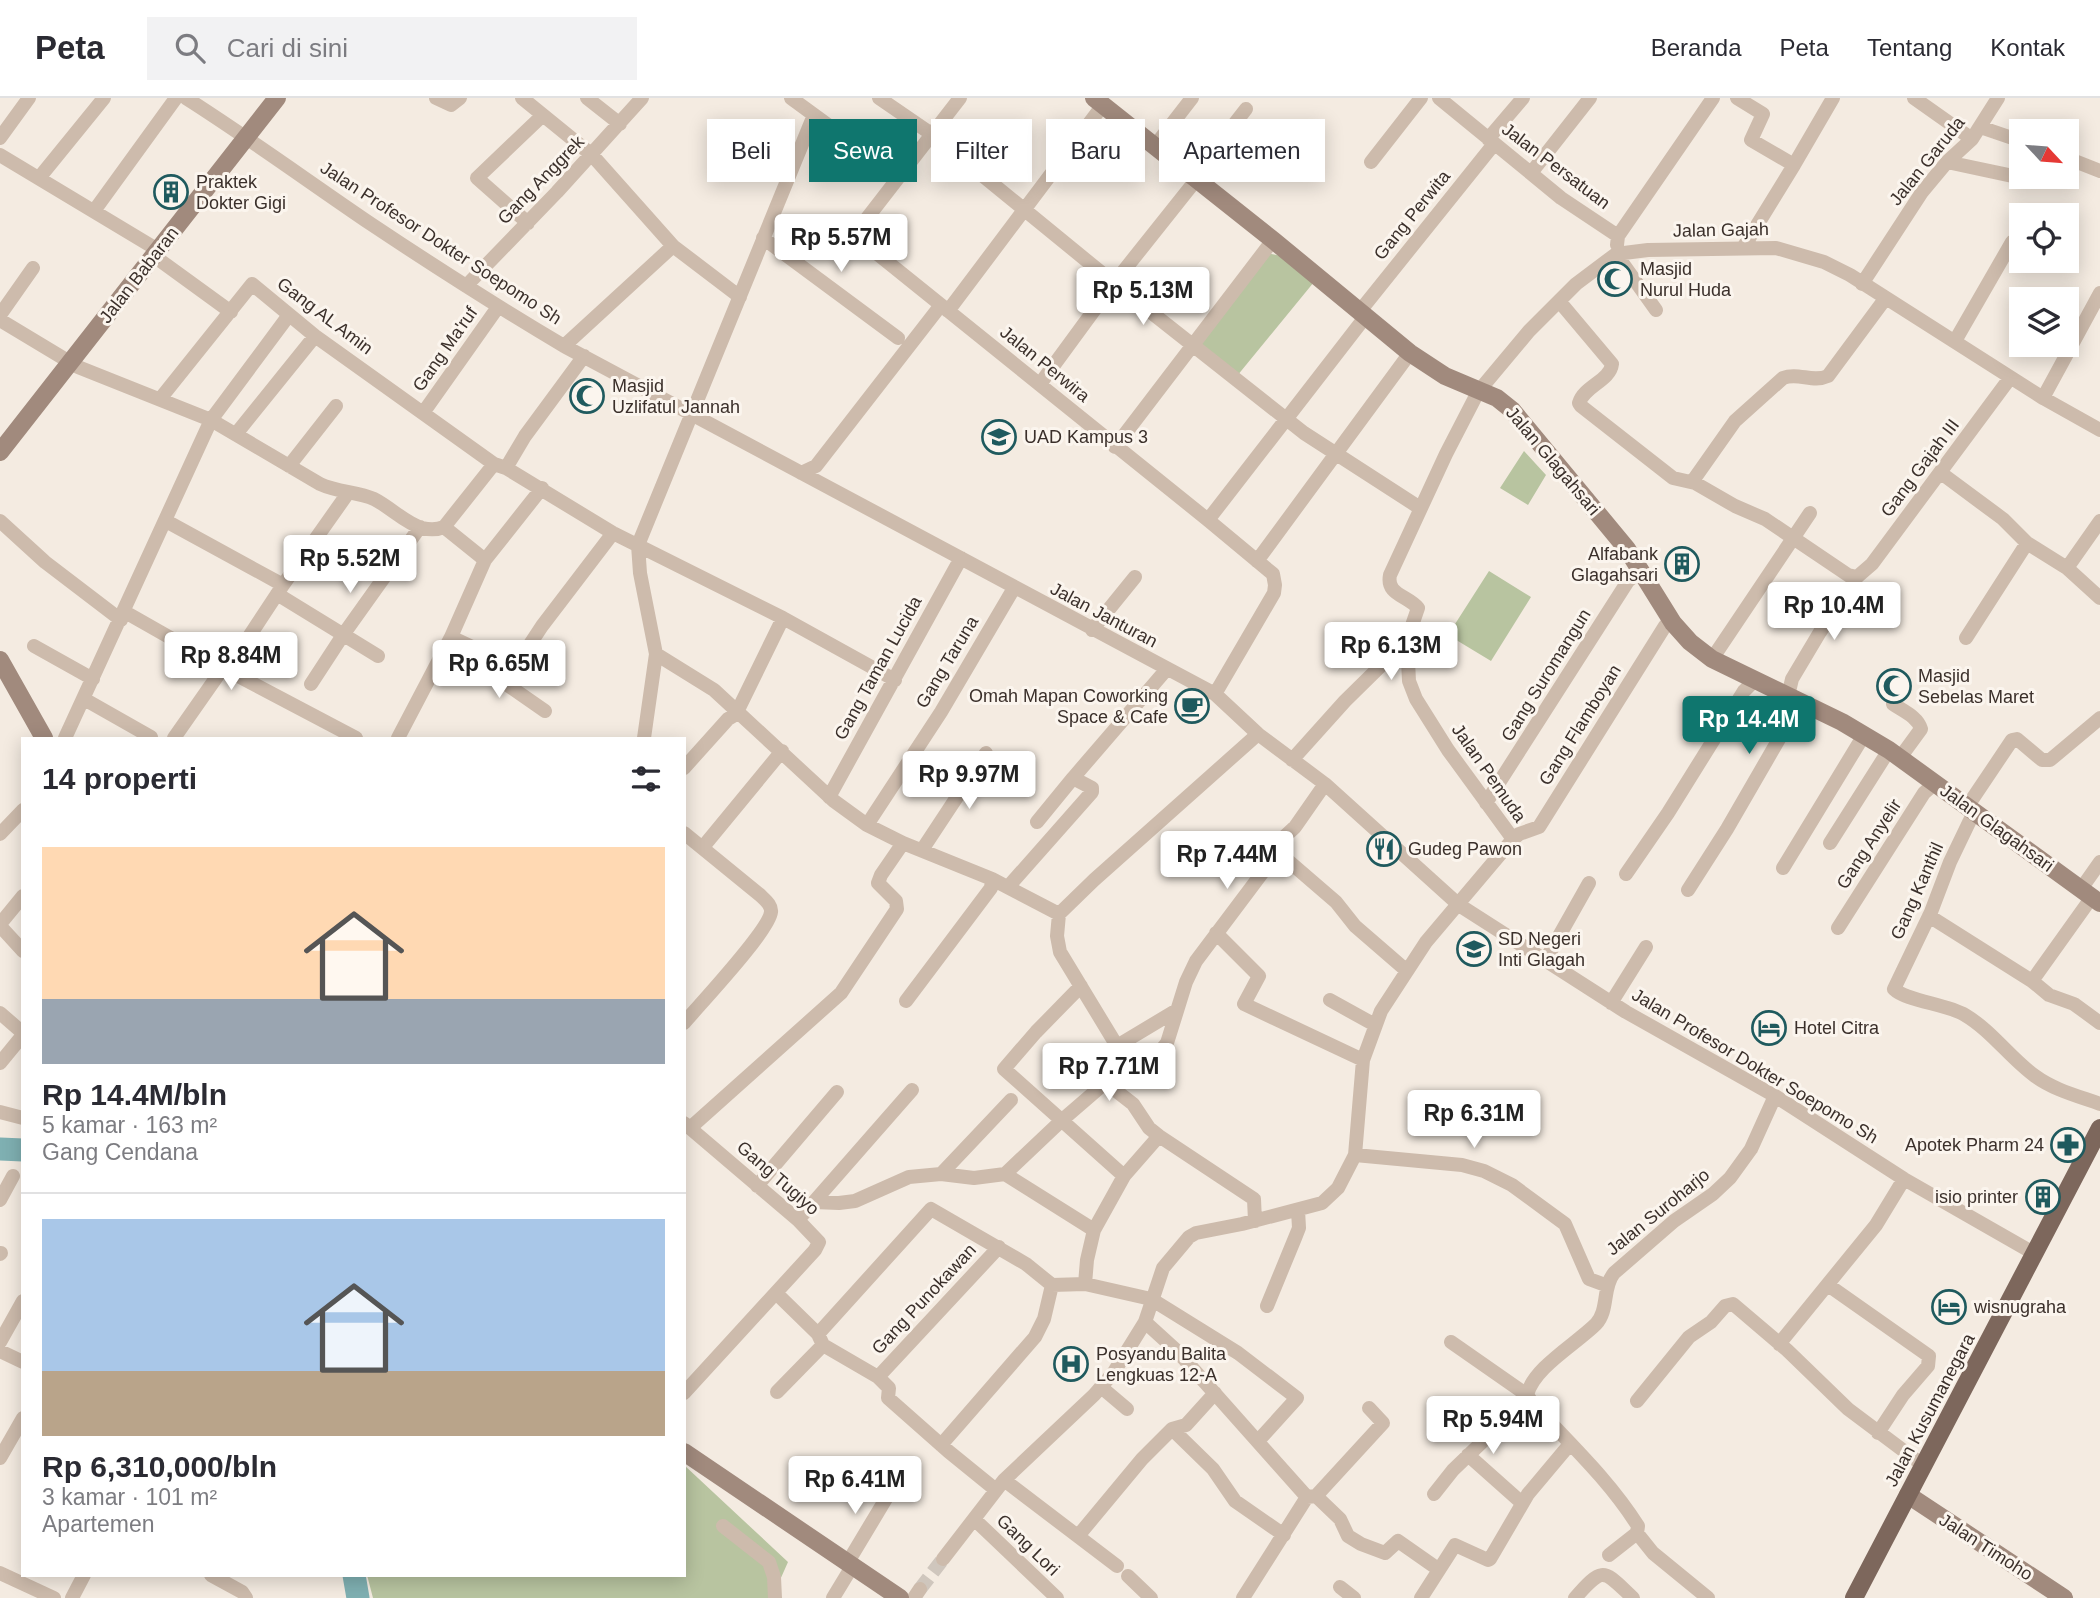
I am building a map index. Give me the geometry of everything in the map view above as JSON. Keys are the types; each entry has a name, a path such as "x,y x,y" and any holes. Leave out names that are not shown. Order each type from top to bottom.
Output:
{"main road":[{"name":"Jalan Kusumanegara","path":"1853,1598 2035,1254 2096,1151 2100,1128"}],"street":[{"path":"0,138 30,98"},
{"path":"39,178 104,98"},
{"path":"94,211 176,98"},
{"path":"186,98 247,136"},
{"name":"Jalan Babaran","path":"0,452 277,98"},
{"path":"436,98 451,105 460,98"},
{"path":"522,98 592,155 673,246 740,297"},
{"path":"587,98 620,124"},
{"name":"Gang Anggrek","path":"466,286 592,155 642,98"},
{"path":"791,98 819,119"},
{"path":"879,98 931,134"},
{"name":"Jalan Perwira","path":"945,119 960,98"},
{"path":"1154,147 1192,98"},
{"path":"1371,162 1421,98"},
{"name":"Jalan Persatuan","path":"1439,98 1561,198 1618,236"},
{"name":"Gang Perwita","path":"1208,520 1523,98"},
{"path":"1656,310 1616,254 1618,236 1713,98"},
{"path":"1737,98 1763,114 1751,140 1794,165"},
{"path":"1743,248 1833,98"},
{"path":"1914,98 1976,133 2009,139"},
{"name":"Jalan Garuda","path":"1863,284 1922,192 1976,133 1998,98"},
{"path":"1531,173 1583,100"},
{"path":"802,473 816,466 1024,210 1101,101"},
{"name":"Jalan Glagahsari","path":"1101,101 1159,151"},
{"path":"1239,119 1246,109"},
{"path":"528,223 477,178 543,115"},
{"path":"644,737 656,654 640,573 638,545 814,115"},
{"name":"Jalan Profesor Dokter Soepomo Sh","path":"247,136 370,223 498,307 564,346 692,414"},
{"name":"Jalan Perwira","path":"917,154 931,137"},
{"path":"0,155 94,211 156,253 231,312"},
{"path":"1947,162 2009,175"},
{"path":"2079,163 2100,171"},
{"name":"Jalan Perwira","path":"894,182 854,235 1273,574 1274,593 1215,694"},
{"path":"990,182 1285,418 1336,455 1420,508 1478,392 1529,331 1576,285 1616,254"},
{"path":"1040,384 1192,182"},
{"name":"Jalan Glagahsari","path":"1200,182 1410,353 1445,376 1497,398 1513,410 1642,570 1673,623 1690,642 1712,659 1794,698 1889,750 2091,896"},
{"path":"763,238 898,338"},
{"path":"1115,447 1273,240"},
{"path":"564,346 673,246"},
{"path":"1955,341 2009,247"},
{"name":"Jalan Gajah","path":"1616,254 1648,250 1776,248 1824,262 1955,341 2010,378 2100,430"},
{"path":"33,268 0,317 70,363 211,420 320,484 365,495 420,527 444,527 525,436 584,356"},
{"name":"Gang AL Amin","path":"160,399 252,284 315,335 500,466 542,488 613,533 783,618 895,680"},
{"path":"2043,398 2100,293"},
{"path":"1692,482 1735,421 1783,378 1792,374 1821,379 1828,376 1885,299"},
{"path":"1559,301 1612,364 1610,371 1582,395 1579,403 1581,407 1670,476 1692,482 1765,519 1849,575 1857,577"},
{"name":"Gang Ma'ruf","path":"423,413 498,307"},
{"path":"65,737 211,420 289,315"},
{"path":"236,434 315,335"},
{"path":"1257,561 1410,353"},
{"name":"Gang Gajah III","path":"1688,890 1727,829 1794,698 1792,680 1800,664 1857,577 1867,571 2010,378"},
{"path":"289,466 336,406"},
{"name":"Jalan Janturan","path":"692,414 1215,694 1258,734 1325,784 1459,905"},
{"path":"1941,473 2003,520 2027,543 2067,568 2100,598"},
{"path":"399,737 451,637 485,560 542,488"},
{"path":"178,737 348,493"},
{"name":"Jalan Pemuda","path":"1420,508 1389,582 1394,592 1418,608 1407,640 1409,681 1416,699 1448,750 1513,839"},
{"path":"1712,659 1810,513"},
{"path":"0,521 45,562 123,616 354,737"},
{"path":"166,521 280,590 343,635 378,656"},
{"path":"2067,568 2100,521"},
{"path":"311,684 420,527"},
{"path":"444,527 485,560"},
{"path":"545,712 509,686 509,682 515,667 542,626 613,533"},
{"path":"1966,638 2027,543"},
{"name":"Gang Taman Lucida","path":"829,797 961,558"},
{"name":"Gang Suromangun","path":"1486,803 1628,581 1642,570"},
{"path":"1092,630 1135,577"},
{"name":"Gang Taruna","path":"867,825 941,712 1014,588"},
{"path":"686,766 737,712 783,618"},
{"name":"Gang Flamboyan","path":"1355,1155 1363,1060 1381,1011 1426,942 1513,839 1518,834 1539,827 1665,626 1673,623"},
{"path":"451,637 515,667"},
{"path":"1292,760 1345,701 1407,640"},
{"path":"34,646 93,679"},
{"path":"656,654 714,690 829,797 867,825 903,843 992,879 1059,914"},
{"path":"0,660 43,737"},
{"path":"1037,821 1166,670"},
{"path":"1626,874 1676,802 1744,691 1754,681"},
{"path":"84,699 151,737"},
{"path":"1893,704 1918,720 1921,729 1902,755 1905,761"},
{"name":"Gang Kanthil","path":"2100,718 2050,760 2042,760 2017,739 2012,740 1970,809 1929,916 1894,989 1902,995 1963,1014 1985,1030 2034,1075 2056,1088 2100,1104"},
{"path":"1134,1058 1117,1046 1060,952 1057,936 1059,914 1258,734"},
{"path":"1783,868 1864,735"},
{"path":"1830,843 1889,750"},
{"path":"703,847 782,751"},
{"path":"922,850 986,753"},
{"path":"1008,887 1092,792 1092,788 1073,778"},
{"name":"Gang Anyelir","path":"1838,928 1924,793 1935,783"},
{"path":"814,1202 855,1201 909,1177 941,1174 974,1178 1005,1174 1134,1058 1153,1055 1163,1050 1171,1035 1186,982 1196,961 1325,784"},
{"path":"0,834 21,812"},
{"path":"686,834 760,895 771,912 762,932 686,1021"},
{"path":"687,1126 847,987 897,909 896,901 880,886 878,880 903,843"},
{"path":"1278,852 1336,902 1355,926 1407,971"},
{"path":"2032,981 2091,896 2100,862"},
{"path":"906,1001 991,888 992,879"},
{"path":"1545,961 1589,883"},
{"path":"21,899 0,925 21,949"},
{"name":"Jalan Profesor Dokter Soepomo Sh","path":"1459,905 1611,1003 1775,1096 1904,1179 2035,1254"},
{"path":"1929,916 2032,981 2057,1000 2077,1005 2100,1023"},
{"path":"1216,933 1259,976 1244,1004 1363,1060"},
{"path":"1611,1003 1646,947"},
{"path":"1081,986 1004,1069 1124,1176"},
{"path":"1330,1000 1376,1025"},
{"path":"1117,1046 1177,1010"},
{"path":"0,1013 21,1040 0,1063"},
{"path":"1106,1083 1136,1106 1149,1128 1159,1136 1254,1199 1255,1221"},
{"path":"798,1220 912,1090"},
{"path":"757,1186 837,1093"},
{"name":"Jalan Suroharjo","path":"1434,1494 1453,1470 1527,1396 1532,1380 1601,1318 1609,1280 1614,1273 1730,1178 1751,1149 1775,1096"},
{"path":"941,1174 1011,1100"},
{"path":"0,1112 21,1117"},
{"name":"Gang Tugiyo","path":"687,1126 798,1220 819,1242 776,1293"},
{"path":"1085,1284 1094,1230 1124,1176 1159,1136"},
{"path":"943,1559 1000,1485 1101,1387 1124,1357 1144,1322 1163,1268 1189,1237 1196,1233 1322,1203 1330,1197 1346,1175 1355,1155 1462,1165 1484,1171 1512,1185 1565,1224 1589,1279 1608,1286"},
{"path":"1005,1174 1094,1230"},
{"path":"0,1200 13,1176"},
{"path":"1779,1344 1876,1224 1904,1179"},
{"path":"778,1392 928,1209 999,1247 1052,1285 1085,1284 1151,1299 1238,1353 1297,1398 1258,1441"},
{"path":"1267,1306 1299,1228 1298,1210"},
{"name":"Gang Punokawan","path":"878,1377 999,1247"},
{"path":"941,1445 1035,1337 1044,1319 1052,1285"},
{"path":"1828,1285 1929,1356 1928,1366 1903,1395 1878,1433"},
{"path":"686,1391 776,1293 820,1339 878,1377 889,1388 888,1398 941,1445 1077,1536 1116,1566"},
{"path":"1637,1401 1689,1337 1711,1322 1729,1304 1733,1304 1848,1409 1924,1466"},
{"path":"0,1342 21,1305"},
{"path":"1144,1322 1178,1352 1312,1496 1340,1519 1348,1536 1360,1544 1385,1553 1398,1541 1438,1570"},
{"path":"1451,1342 1527,1396 1600,1474 1629,1512 1639,1526 1637,1533 1609,1555"},
{"path":"0,1351 21,1361"},
{"path":"1101,1387 1127,1409"},
{"path":"1077,1536 1124,1479 1172,1429 1186,1425 1215,1393"},
{"path":"1243,1598 1312,1496 1383,1423 1369,1408"},
{"path":"0,1458 21,1421"},
{"path":"1172,1429 1213,1469 1235,1501 1284,1535"},
{"path":"1421,1598 1457,1544 1490,1559 1522,1503 1570,1444"},
{"path":"686,1453 900,1598"},
{"path":"1468,1455 1522,1503"},
{"path":"833,1598 893,1487"},
{"name":"Jalan Timoho","path":"1908,1495 2064,1598"},
{"name":"Gang Lori","path":"974,1519 1057,1598"},
{"path":"723,1526 769,1562 775,1577 775,1598"},
{"path":"1637,1533 1653,1553 1709,1598"},
{"path":"0,1573 54,1598"},
{"path":"1575,1598 1595,1575 1605,1574 1633,1598"},
{"path":"1128,1576 1151,1598"},
{"path":"72,1598 82,1577"},
{"path":"215,1577 242,1592 247,1598"},
{"path":"1340,1587 1354,1598"}],"green space":[{"path":"1266,253 1282,256 1314,282 1237,376 1198,344"},
{"path":"1524,451 1546,475 1528,505 1500,488"},
{"path":"1489,571 1531,597 1491,661 1448,635"},
{"path":"686,1467 788,1562 772,1598 373,1598 368,1577 686,1577"}],"waterway":[{"path":"0,1149 21,1150"},
{"path":"354,1577 358,1598"}],"tunnel":[{"path":"920,1589 943,1559"}],"place":[{"name":"Praktek Dokter Gigi","path":"171,192"},
{"name":"Masjid Nurul Huda","path":"1615,279"},
{"name":"Masjid Uzlifatul Jannah","path":"587,396"},
{"name":"UAD Kampus 3","path":"999,437"},
{"name":"Alfabank Glagahsari","path":"1682,564"},
{"name":"Masjid Sebelas Maret","path":"1894,686"},
{"name":"Omah Mapan Coworking Space & Cafe","path":"1192,706"},
{"name":"Gudeg Pawon","path":"1384,849"},
{"name":"SD Negeri Inti Glagah","path":"1474,949"},
{"name":"Hotel Citra","path":"1769,1028"},
{"name":"Apotek Pharm 24","path":"2068,1145"},
{"name":"isio printer","path":"2043,1197"},
{"name":"wisnugraha","path":"1949,1307"},
{"name":"Posyandu Balita Lengkuas 12-A","path":"1071,1364"}]}
